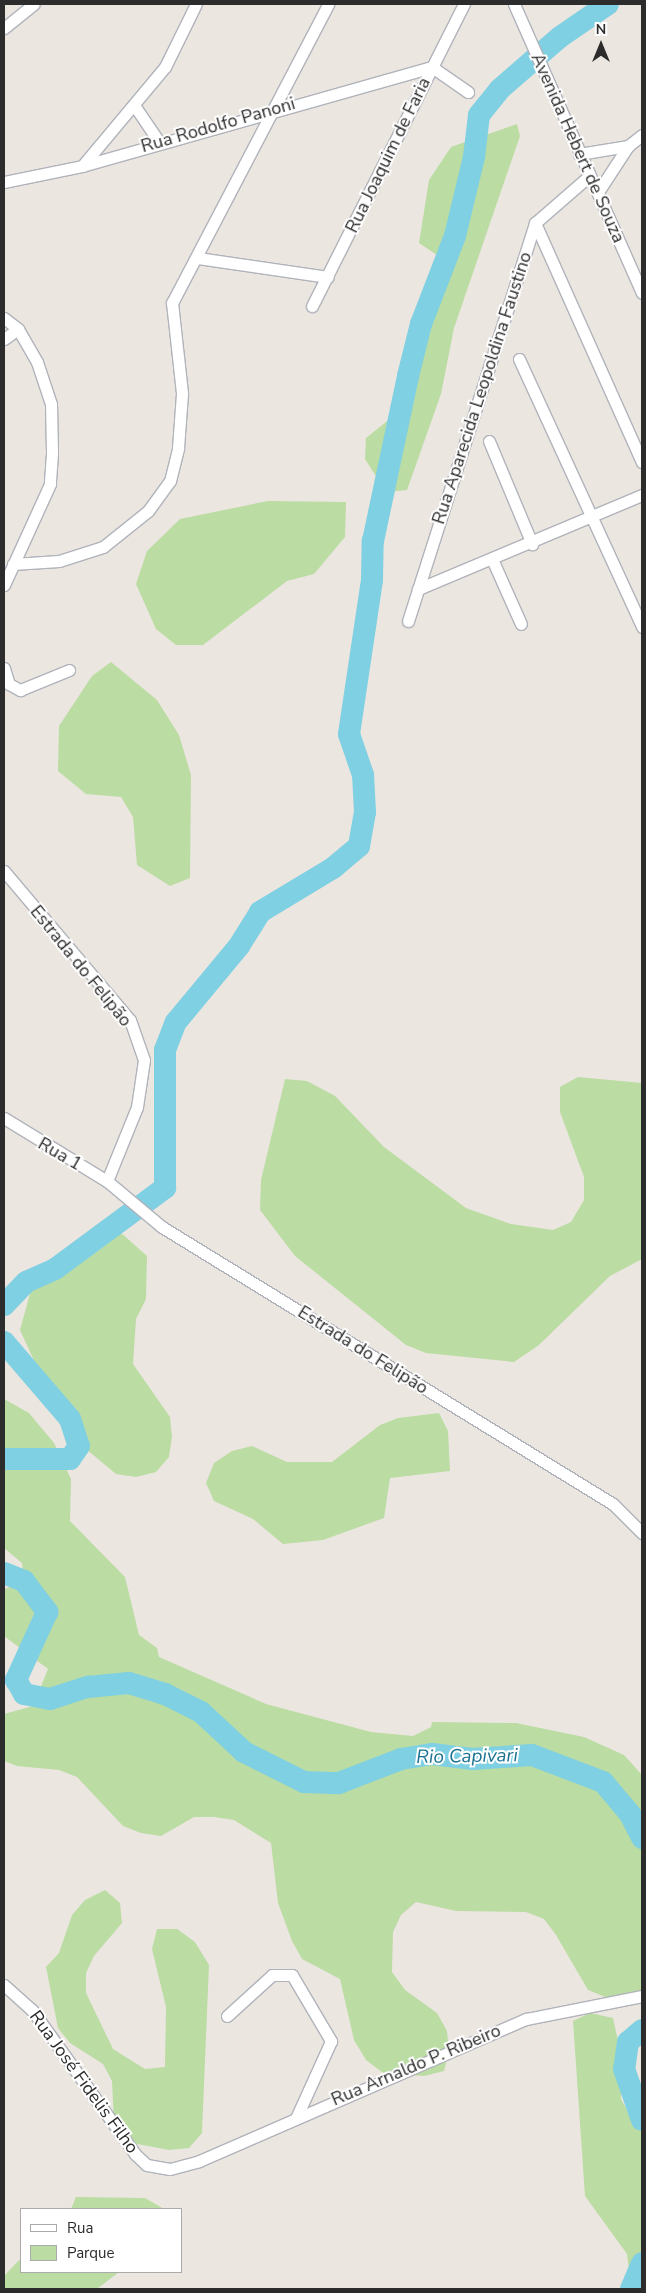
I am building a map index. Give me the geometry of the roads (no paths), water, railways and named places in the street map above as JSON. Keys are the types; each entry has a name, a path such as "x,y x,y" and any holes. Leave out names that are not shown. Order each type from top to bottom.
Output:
{"street":[{"path":"4,28 34,4"},
{"path":"82,166 136,108 166,68 196,4"},
{"path":"13,564 59,561 103,547 148,511 170,481 178,448 182,393 172,303 240,178 328,4"},
{"name":"Rua Joaquim de Faria","path":"312,306 464,4"},
{"name":"Avenida Hebert de Souza","path":"514,4 642,293"},
{"path":"432,67 468,92"},
{"name":"Rua Rodolfo Panoni","path":"4,182 82,166 276,108 432,67"},
{"path":"136,108 159,142"},
{"path":"598,192 628,146 642,135"},
{"path":"579,154 628,146"},
{"path":"589,176 535,223 642,462"},
{"name":"Rua Aparecida Leopoldina Faustino","path":"408,621 535,223"},
{"path":"198,258 328,277"},
{"path":"4,318 18,328 37,362 51,404 52,453 50,484 4,585"},
{"path":"4,339 18,328"},
{"path":"520,359 596,518 642,627"},
{"path":"488,441 532,544"},
{"path":"418,589 596,518 642,495"},
{"path":"492,558 521,624"},
{"path":"4,668 9,684 20,690 69,670"},
{"name":"Estrada do Felipão","path":"4,872 130,1020 141,1052 138,1107 107,1181"},
{"name":"Rua 1","path":"4,1118 118,1189"},
{"name":"Estrada do Felipão","path":"118,1189 162,1227 613,1504 642,1533"},
{"path":"227,2016 272,1975 292,1975 331,2041 296,2118"},
{"name":"Rua José Fidelis Filho","path":"4,1985 32,2010 147,2165 170,2169 199,2161"},
{"name":"Rua Arnaldo P. Ribeiro","path":"199,2161 526,2019 642,1996"}],"waterway":[{"path":"4,1305 26,1282 55,1269 165,1188 165,1050 176,1022 239,946 260,912 333,868 359,846 365,812 363,775 349,734 372,580 373,541 421,324 455,236 474,157 479,115 500,89 560,37 608,4"},
{"name":"Rio Capivari","path":"4,1342 70,1419 79,1446 70,1459 4,1459"},
{"name":"Rio Capivari","path":"4,1573 24,1581 47,1612 16,1680 24,1694 50,1699 88,1687 129,1683 165,1694 201,1712 244,1752 304,1782 339,1783 401,1759 432,1754 473,1759 532,1755 603,1782 630,1814 642,1838"},
{"name":"Rio Capivari","path":"642,2030 628,2042 624,2069 642,2120"},
{"name":"Rio Capivari","path":"631,2289 642,2263"}]}
